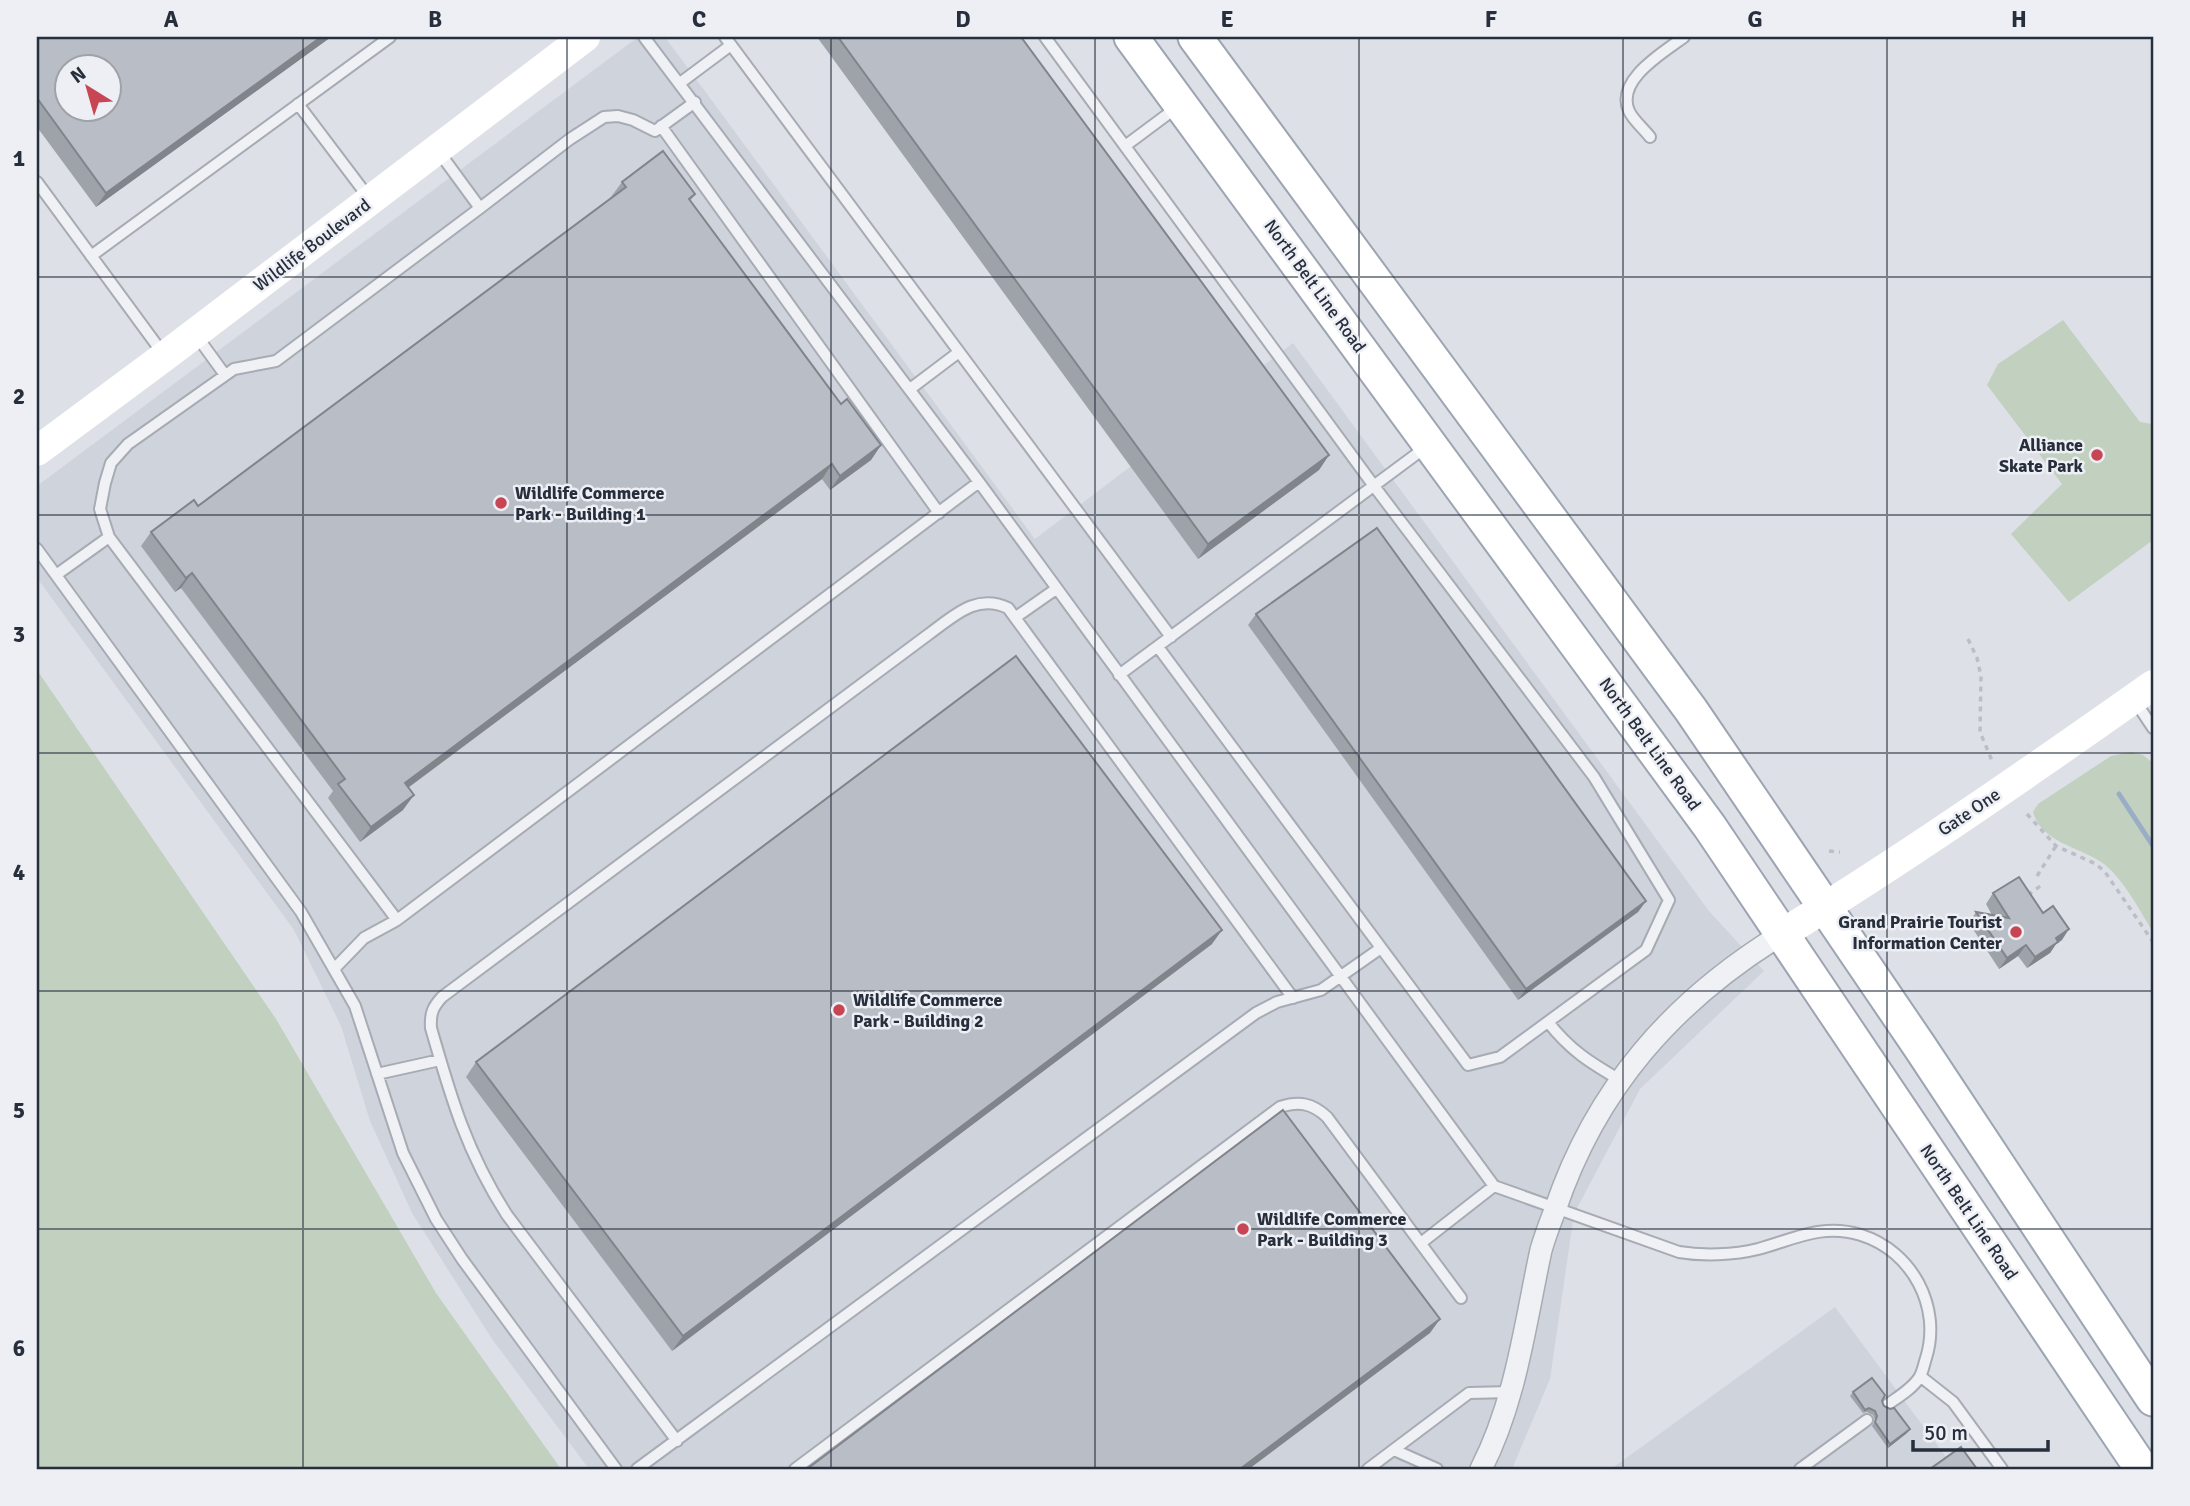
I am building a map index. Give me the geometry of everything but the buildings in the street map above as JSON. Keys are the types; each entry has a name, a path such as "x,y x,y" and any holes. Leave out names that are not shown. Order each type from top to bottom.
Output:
{"main road":[{"name":"North Belt Line Road","path":"1131,37 1670,770 2142,1469"},
{"path":"1195,37 1691,710 2153,1399"}],"street":[{"name":"Wildlife Boulevard","path":"37,451 585,37"},
{"name":"Gate One","path":"1782,933 2051,758 2143,692"},
{"path":"1481,1469 1491,1451 1511,1392 1542,1247 1574,1158 1597,1115 1643,1050 1683,1007 1742,958 1782,933"}],"lane":[{"path":"91,256 390,37"},
{"path":"644,37 979,482 1339,978 1494,1186 1661,1248 1692,1254 1755,1250 1829,1229 1860,1234 1875,1240 1910,1268 1925,1296 1930,1321 1930,1338 1920,1376 1887,1405"},
{"path":"1045,37 1374,486 1594,777 1669,900 1646,950 1500,1057 1468,1065 1158,647"},
{"path":"1650,137 1628,110 1628,87 1643,68 1684,37"},
{"path":"680,83 728,41 1171,637"},
{"path":"397,920 109,537 100,509 111,463 128,444 234,369 276,361 569,139 604,117 618,116 633,120 655,131 695,102"},
{"path":"298,104 371,200"},
{"path":"1125,146 1181,104"},
{"path":"661,126 939,513"},
{"path":"437,150 480,208"},
{"path":"37,183 165,356"},
{"path":"195,334 225,375"},
{"path":"909,389 959,352"},
{"path":"1119,675 1431,443"},
{"path":"335,968 364,938 397,920 979,482"},
{"path":"56,575 109,537"},
{"path":"37,549 301,912 335,968 364,1029 403,1153 436,1219 462,1259 616,1469"},
{"path":"1016,617 1056,589"},
{"path":"677,1441 495,1196 467,1142 430,1028 430,1015 442,997 962,610 980,602 995,602 1008,607 1293,998"},
{"path":"2143,692 2153,728"},
{"path":"637,1469 1256,1013 1277,1002 1321,990 1381,948"},
{"path":"1548,1022 1565,1044 1582,1058 1620,1080"},
{"path":"377,1074 440,1060"},
{"path":"795,1469 1280,1107 1303,1103 1311,1105 1327,1117 1461,1298"},
{"path":"1421,1243 1494,1186"},
{"path":"1920,1376 1953,1402 2002,1469"},
{"path":"1368,1469 1469,1393 1511,1392"},
{"path":"1800,1469 1867,1420"},
{"path":"1394,1450 1437,1469"}],"path":[{"path":"1968,639 1977,658 1981,676 1980,732 1993,762"},
{"path":"2027,814 2056,846 2096,864 2105,872 2153,942"},
{"path":"2037,876 2056,846"},
{"path":"1829,851 1840,852"},
{"path":"2028,902 2025,897 2043,884"}],"shaded area":[{"path":"638,37 665,37 1035,539 1293,343 1709,911 1764,971 1640,1089 1574,1214 1550,1379 1512,1469 589,1469 492,1339 412,1213 370,1121 341,1026 294,930 37,578 37,486"},
{"path":"1835,1307 1955,1469 1611,1469"}],"green space":[{"name":"Alliance Skate Park","path":"2063,320 2140,422 2153,424 2153,540 2069,602 2011,534 2062,484 1987,385 1998,364"},
{"path":"37,670 276,1019 436,1293 561,1469 37,1469"},
{"path":"2131,752 2143,755 2153,763 2153,932 2130,894 2109,868 2052,837 2037,822 2033,812 2038,804 2111,756"}],"waterway":[{"path":"2119,794 2153,846"}],"place":[{"name":"Alliance Skate Park","path":"2097,455"},
{"name":"Wildlife Commerce Park - Building 1","path":"501,503"},
{"name":"Grand Prairie Tourist Information Center","path":"2016,932"},
{"name":"Wildlife Commerce Park - Building 2","path":"839,1010"},
{"name":"Wildlife Commerce Park - Building 3","path":"1243,1229"}]}
